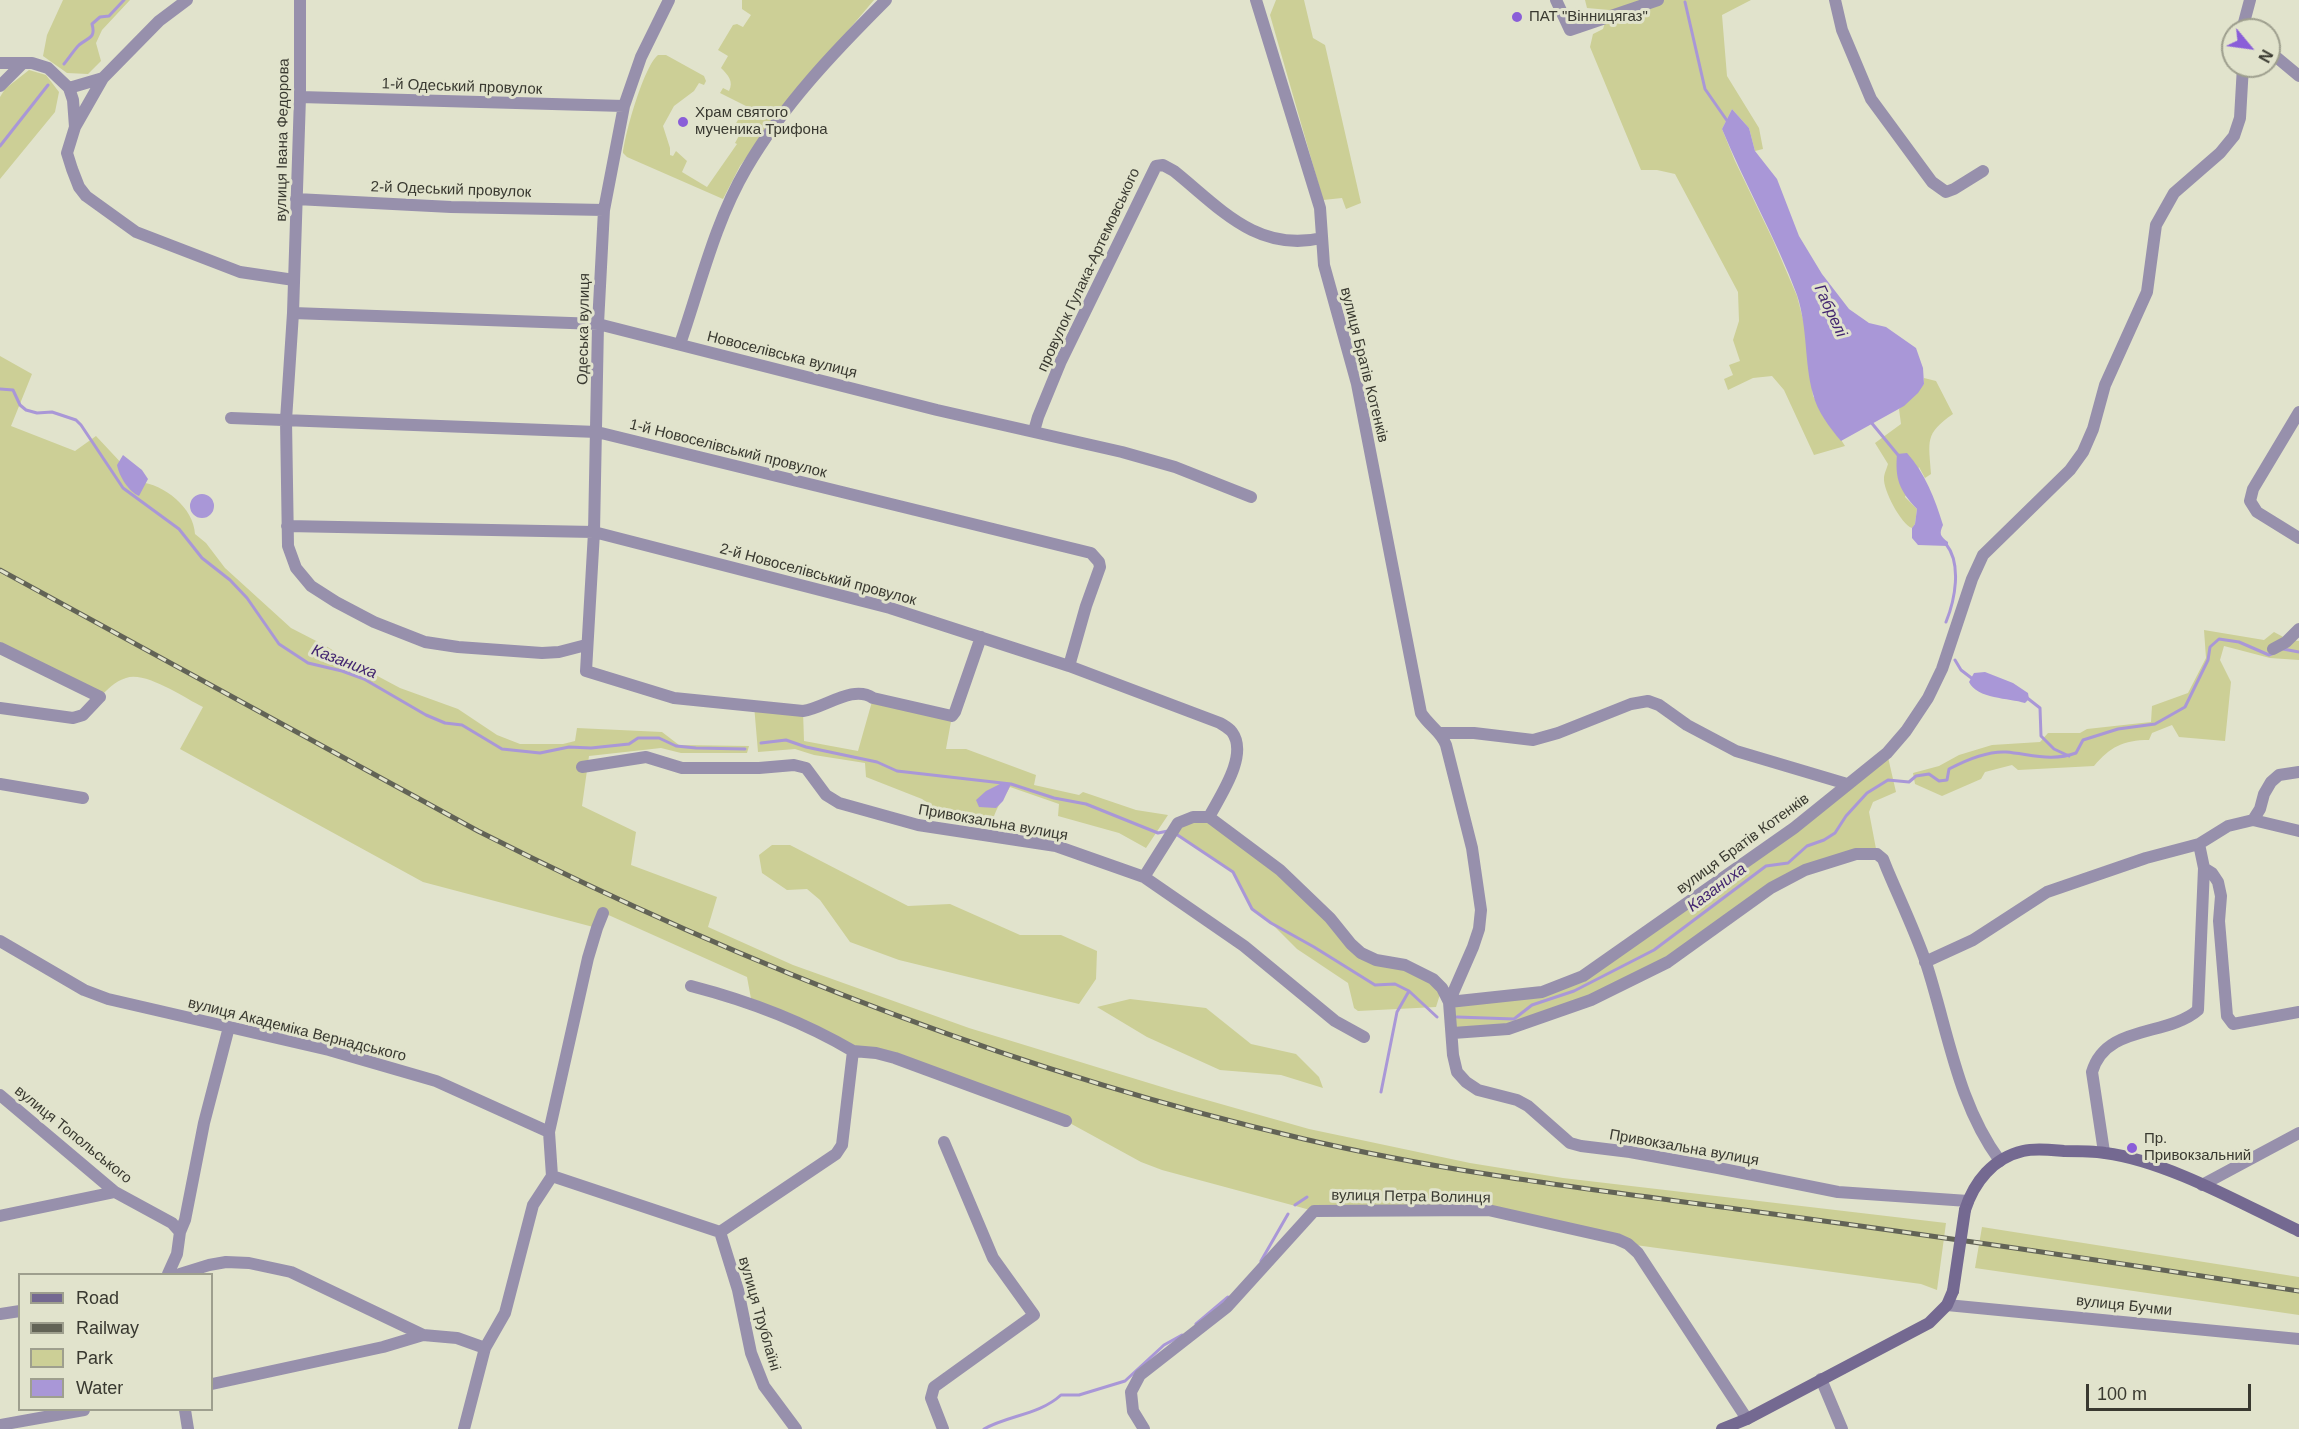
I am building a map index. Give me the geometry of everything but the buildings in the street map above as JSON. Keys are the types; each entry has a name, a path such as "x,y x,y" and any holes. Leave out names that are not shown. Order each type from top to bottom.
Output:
{"street":[{"path":"187,0 159,21 103,78 75,127 67,153 79,186 86,196 136,232 240,272 294,280"},
{"name":"вулиця Івана Федорова","path":"300,0 297,199 286,420 286,526 288,546 296,568 311,586 336,603 386,628 425,642 458,647 551,653 586,645"},
{"name":"Одеська вулиця","path":"669,0 641,57 624,106 604,210 598,324 594,532 586,671 674,698 803,711 812,710 852,694 952,716 981,637"},
{"path":"680,344 721,223 746,169 795,98 845,41 886,0"},
{"name":"вулиця Братів Котенків","path":"1256,0 1311,172 1320,208 1324,265 1357,384 1421,714 1428,725 1441,733 1474,733 1533,740 1558,733 1631,704 1648,701 1659,705 1687,725 1736,751 1847,784"},
{"path":"1556,0 1570,30 1658,0"},
{"path":"1835,0 1842,30 1871,99 1932,182 1946,192 1983,171"},
{"path":"2246,18 2250,0"},
{"path":"2281,61 2299,76"},
{"path":"0,63 32,63 48,68 69,88 73,100 75,127"},
{"path":"0,86 23,63"},
{"path":"69,88 103,78"},
{"name":"вулиця Братів Котенків","path":"1441,733 1467,826 1481,910 1479,929 1473,947 1449,1002 1542,992 1583,976 1794,828 1887,753 1906,731 1928,698 1942,669 1972,579 1983,555 2070,470 2083,452 2093,429 2105,385 2147,292 2156,225 2174,193 2220,153 2234,136 2240,118 2242,78"},
{"name":"1-й Одеський провулок","path":"300,97 624,106"},
{"name":"провулок Гулака-Артемовського","path":"1034,431 1060,361 1156,166 1163,165 1174,171 1244,227 1270,239 1289,242 1322,238"},
{"name":"2-й Одеський провулок","path":"297,199 451,207 604,210"},
{"name":"Новоселівська вулиця","path":"293,313 598,324 937,410 1034,431 1175,467 1251,497"},
{"path":"2299,412 2253,489 2250,501 2257,512 2299,538"},
{"name":"1-й Новоселівський провулок","path":"231,418 597,432 1091,553 1099,562 1100,567 1069,666"},
{"name":"2-й Новоселівський провулок","path":"286,526 594,532 891,608 1069,666 1220,723 1232,731 1238,748 1234,768 1209,817"},
{"path":"2273,649 2286,642 2299,629"},
{"path":"0,648 100,697 83,715 73,718 0,708"},
{"name":"Привокзальна вулиця","path":"582,768 646,757 682,768 759,768 794,765 806,768 826,795 839,803 918,825 1056,846 1144,877 1244,946 1335,1021 1364,1037"},
{"path":"2253,820 2271,782 2279,775 2299,772"},
{"path":"0,784 83,798"},
{"path":"1144,877 1178,823 1193,817 1209,817 1280,870 1330,918 1361,953 1376,960 1405,965 1421,972 1442,988 1449,1002"},
{"path":"1926,962 1973,940 2047,892 2146,858 2199,844 2228,826 2253,820 2299,831"},
{"path":"2104,1152 2092,1072 2095,1060 2109,1045 2133,1034 2189,1017 2198,1010 2204,868 2199,844"},
{"path":"1453,1033 1508,1029 1591,1000 1668,962 1771,888 1805,870 1856,854 1877,854 1883,859 1926,962 1966,1098 1982,1135 2000,1161"},
{"path":"2204,868 2212,873 2218,882 2221,896 2219,921 2226,1016 2233,1023 2299,1012"},
{"path":"464,1429 485,1348 506,1313 533,1205 552,1176 549,1131 588,958 603,913"},
{"name":"вулиця Академіка Вернадського","path":"0,941 84,990 108,999 329,1050 436,1081 549,1131"},
{"path":"691,986 736,997 797,1021 853,1051 896,1058 1066,1121"},
{"name":"Привокзальна вулиця","path":"1449,1002 1453,1055 1457,1072 1478,1090 1518,1100 1528,1106 1570,1143 1718,1168 1838,1192 1967,1206"},
{"path":"169,1273 177,1254 204,1123 229,1027"},
{"path":"552,1176 720,1232 836,1154 842,1145 853,1051"},
{"name":"вулиця Топольського","path":"0,1095 115,1192 172,1223 180,1232"},
{"path":"2202,1185 2299,1133"},
{"path":"943,1429 931,1398 934,1387 1034,1315 993,1258 944,1142"},
{"path":"1722,1429 1747,1419 1929,1323 1947,1305 1953,1291 1967,1206 1982,1177 2000,1161 2016,1153 2030,1150 2104,1152 2159,1168 2202,1185 2299,1232"},
{"path":"0,1216 115,1192"},
{"name":"вулиця Петра Волинця","path":"1144,1429 1133,1411 1131,1392 1140,1375 1227,1307 1314,1210 1488,1210 1617,1239 1628,1244 1638,1253 1747,1419"},
{"name":"вулиця Трублаїні","path":"720,1232 738,1290 751,1353 764,1386 796,1429"},
{"path":"186,1273 226,1262 249,1263 291,1272 423,1335 457,1338 485,1348"},
{"name":"вулиця Бучми","path":"1947,1305 2299,1339"},
{"path":"0,1314 18,1311"},
{"path":"213,1384 383,1347 423,1335"},
{"path":"1821,1379 1842,1429"},
{"path":"0,1425 78,1411"},
{"path":"185,1411 188,1429"}],"green space":[{"path":"63,0 130,0 102,30 96,43 101,61 88,74 67,73 43,56 47,35"},
{"path":"742,0 874,0 790,99 740,166 723,199 627,157 623,153 631,116 647,72 658,55 666,55 704,76 706,81 704,85 699,83 694,91 674,106 663,126 670,155 673,156 676,151 687,161 682,172 707,187 737,144 735,143 741,132 735,125 746,106 720,93 723,88 729,91 731,81 721,68 728,56 718,50 733,25 743,27 751,15 742,9"},
{"path":"1276,0 1304,0 1313,38 1325,45 1361,203 1346,209 1342,198 1323,200 1270,15"},
{"path":"1585,0 1751,0 1722,15 1727,76 1759,128 1763,149 1755,151 1749,128 1732,109 1722,129 1797,296 1806,331 1813,396 1845,446 1814,455 1784,390 1772,376 1753,378 1728,390 1724,379 1733,375 1729,365 1740,361 1733,340 1739,321 1738,292 1675,174 1657,170 1641,170 1590,47 1593,34 1603,29 1609,10 1587,8"},
{"path":"29,70 46,75 59,92 55,112 0,179 0,97 5,89"},
{"path":"0,356 32,374 11,426 75,451 96,436 139,482 158,487 176,499 189,515 195,534 206,543 225,568 291,628 400,688 458,709 497,735 520,744 563,744 575,741 577,728 662,732 679,745 749,746 747,753 681,753 661,748 589,756 582,806 636,832 631,865 717,897 708,927 793,965 969,1028 1309,1129 1470,1163 1563,1178 1946,1223 1937,1290 1921,1284 1628,1244 1488,1210 1314,1211 1162,1170 1141,1162 1066,1121 895,1058 853,1051 752,1004 747,977 604,913 597,928 423,882 180,749 203,707 176,692 144,678 134,677 118,681 100,697 0,648"},
{"path":"1924,378 1936,381 1953,414 1937,427 1930,439 1931,474 1925,478 1919,467 1905,497 1917,509 1915,524 1912,528 1898,514 1890,498 1884,483 1888,464 1875,443 1901,424 1899,409 1924,384"},
{"path":"2204,630 2264,640 2274,632 2289,640 2299,641 2299,660 2270,658 2224,646 2220,660 2231,682 2225,741 2179,737 2172,725 2152,733 2149,740 2132,741 2112,749 2094,766 2018,770 2012,765 1985,772 1981,779 1942,796 1915,784 1913,773 1939,766 1959,755 1992,745 2040,742 2048,733 2080,733 2087,729 2151,722 2152,706 2188,693 2206,658"},
{"path":"873,698 952,716 946,749 966,749 1036,775 1034,785 1079,795 1083,792 1136,810 1168,815 1146,848 1119,833 1058,816 1059,804 1010,787 993,820 940,811 922,799 866,777 865,763 814,755 795,749 758,752 754,705 803,711 804,741 858,751"},
{"path":"1887,753 1896,792 1873,802 1869,812 1877,854 1805,870 1668,962 1508,1029 1453,1033 1449,1002 1542,992 1583,976"},
{"path":"1209,817 1280,870 1351,944 1442,988 1436,1007 1358,1011 1354,1008 1348,983 1297,949 1271,923 1252,909 1233,872 1176,834 1180,826"},
{"path":"772,845 790,845 908,906 950,904 1020,935 1061,935 1097,951 1096,979 1079,1004 899,960 850,942 820,900 807,889 787,890 762,873 759,855"},
{"path":"1130,999 1206,1008 1251,1044 1296,1054 1319,1077 1323,1088 1281,1075 1220,1070 1147,1037 1097,1007"},
{"path":"1982,1227 2299,1277 2299,1315 1975,1268"}],"water":[{"path":"1732,109 1749,128 1755,151 1777,179 1799,236 1822,274 1849,309 1869,323 1886,327 1916,348 1923,368 1924,384 1904,406 1841,441 1824,419 1815,400 1810,382 1803,320 1797,295 1780,253 1722,129"},
{"path":"1907,453 1929,487 1943,525 1941,535 1948,542 1948,546 1918,545 1912,538 1917,509 1902,490 1897,470 1897,454"},
{"path":"123,455 142,470 148,479 139,496 128,487 120,474 117,465"},
{"path":"202,494 207,495 213,501 213,511 207,517 202,518 197,517 191,511 190,506 191,501 197,495"},
{"path":"1985,672 2013,683 2028,693 2029,699 2025,703 1979,692 1969,682 1974,673"},
{"path":"1002,783 1011,784 1003,801 996,808 979,807 976,800 986,791"}],"waterway":[{"path":"64,64 79,45 92,35 92,24 100,17 109,16 124,0"},
{"name":"Габрелі","path":"1685,2 1705,89 1728,122"},
{"path":"0,146 48,85"},
{"name":"Казаниха","path":"0,389 13,390 20,405 26,410 37,413 52,412 76,420 123,488 179,529 202,558 230,580 247,598 279,644 308,663 364,679 426,715 445,723 462,725 502,749 540,753 569,747 591,748 629,744 638,738 659,738 676,746 745,749"},
{"name":"Габрелі","path":"1870,421 1898,455"},
{"name":"Габрелі","path":"1946,544 1951,552 1955,572 1954,593 1946,622"},
{"name":"Казаниха","path":"1457,1017 1514,1019 1532,1005 1574,991 1654,950 1766,866 1788,863 1807,846 1835,833 1846,816 1867,793 1888,780 1909,782 1916,776 1929,774 1939,781 1947,780 1949,769 1969,759 1991,753 2006,752 2041,757 2067,756 2076,753 2083,740 2118,729 2155,724 2185,707 2208,660 2210,647 2219,639 2239,642 2269,655 2274,653"},
{"name":"Казаниха","path":"2283,649 2299,652"},
{"name":"Габрелі","path":"1955,660 1961,670 1974,680"},
{"name":"Габрелі","path":"2026,697 2040,708 2041,736 2054,749 2069,756"},
{"path":"761,743 786,740 806,747 877,762 897,771 1011,784 1054,798 1086,804 1158,833 1168,831"},
{"name":"Казаниха","path":"1176,834 1233,872 1252,909 1271,923 1375,985 1395,984 1409,991 1437,1017"},
{"path":"1381,1092 1397,1012 1409,991"},
{"path":"1295,1205 1307,1197"},
{"path":"1261,1261 1288,1214"},
{"path":"1196,1324 1228,1297"},
{"path":"984,1429 1034,1411 1061,1395 1079,1395 1125,1381 1164,1345 1182,1335"}],"railway":[{"path":"0,570 478,831 577,880 677,926 882,1010 1091,1081 1197,1112 1304,1139 1413,1162 1523,1180 1952,1239 2299,1291"}],"place":[{"name":"ПАТ \"Вінницягаз\"","path":"1517,17"},
{"name":"Храм святого мученика Трифона","path":"683,122"},
{"name":"Пр. Привокзальний","path":"2132,1148"}]}
